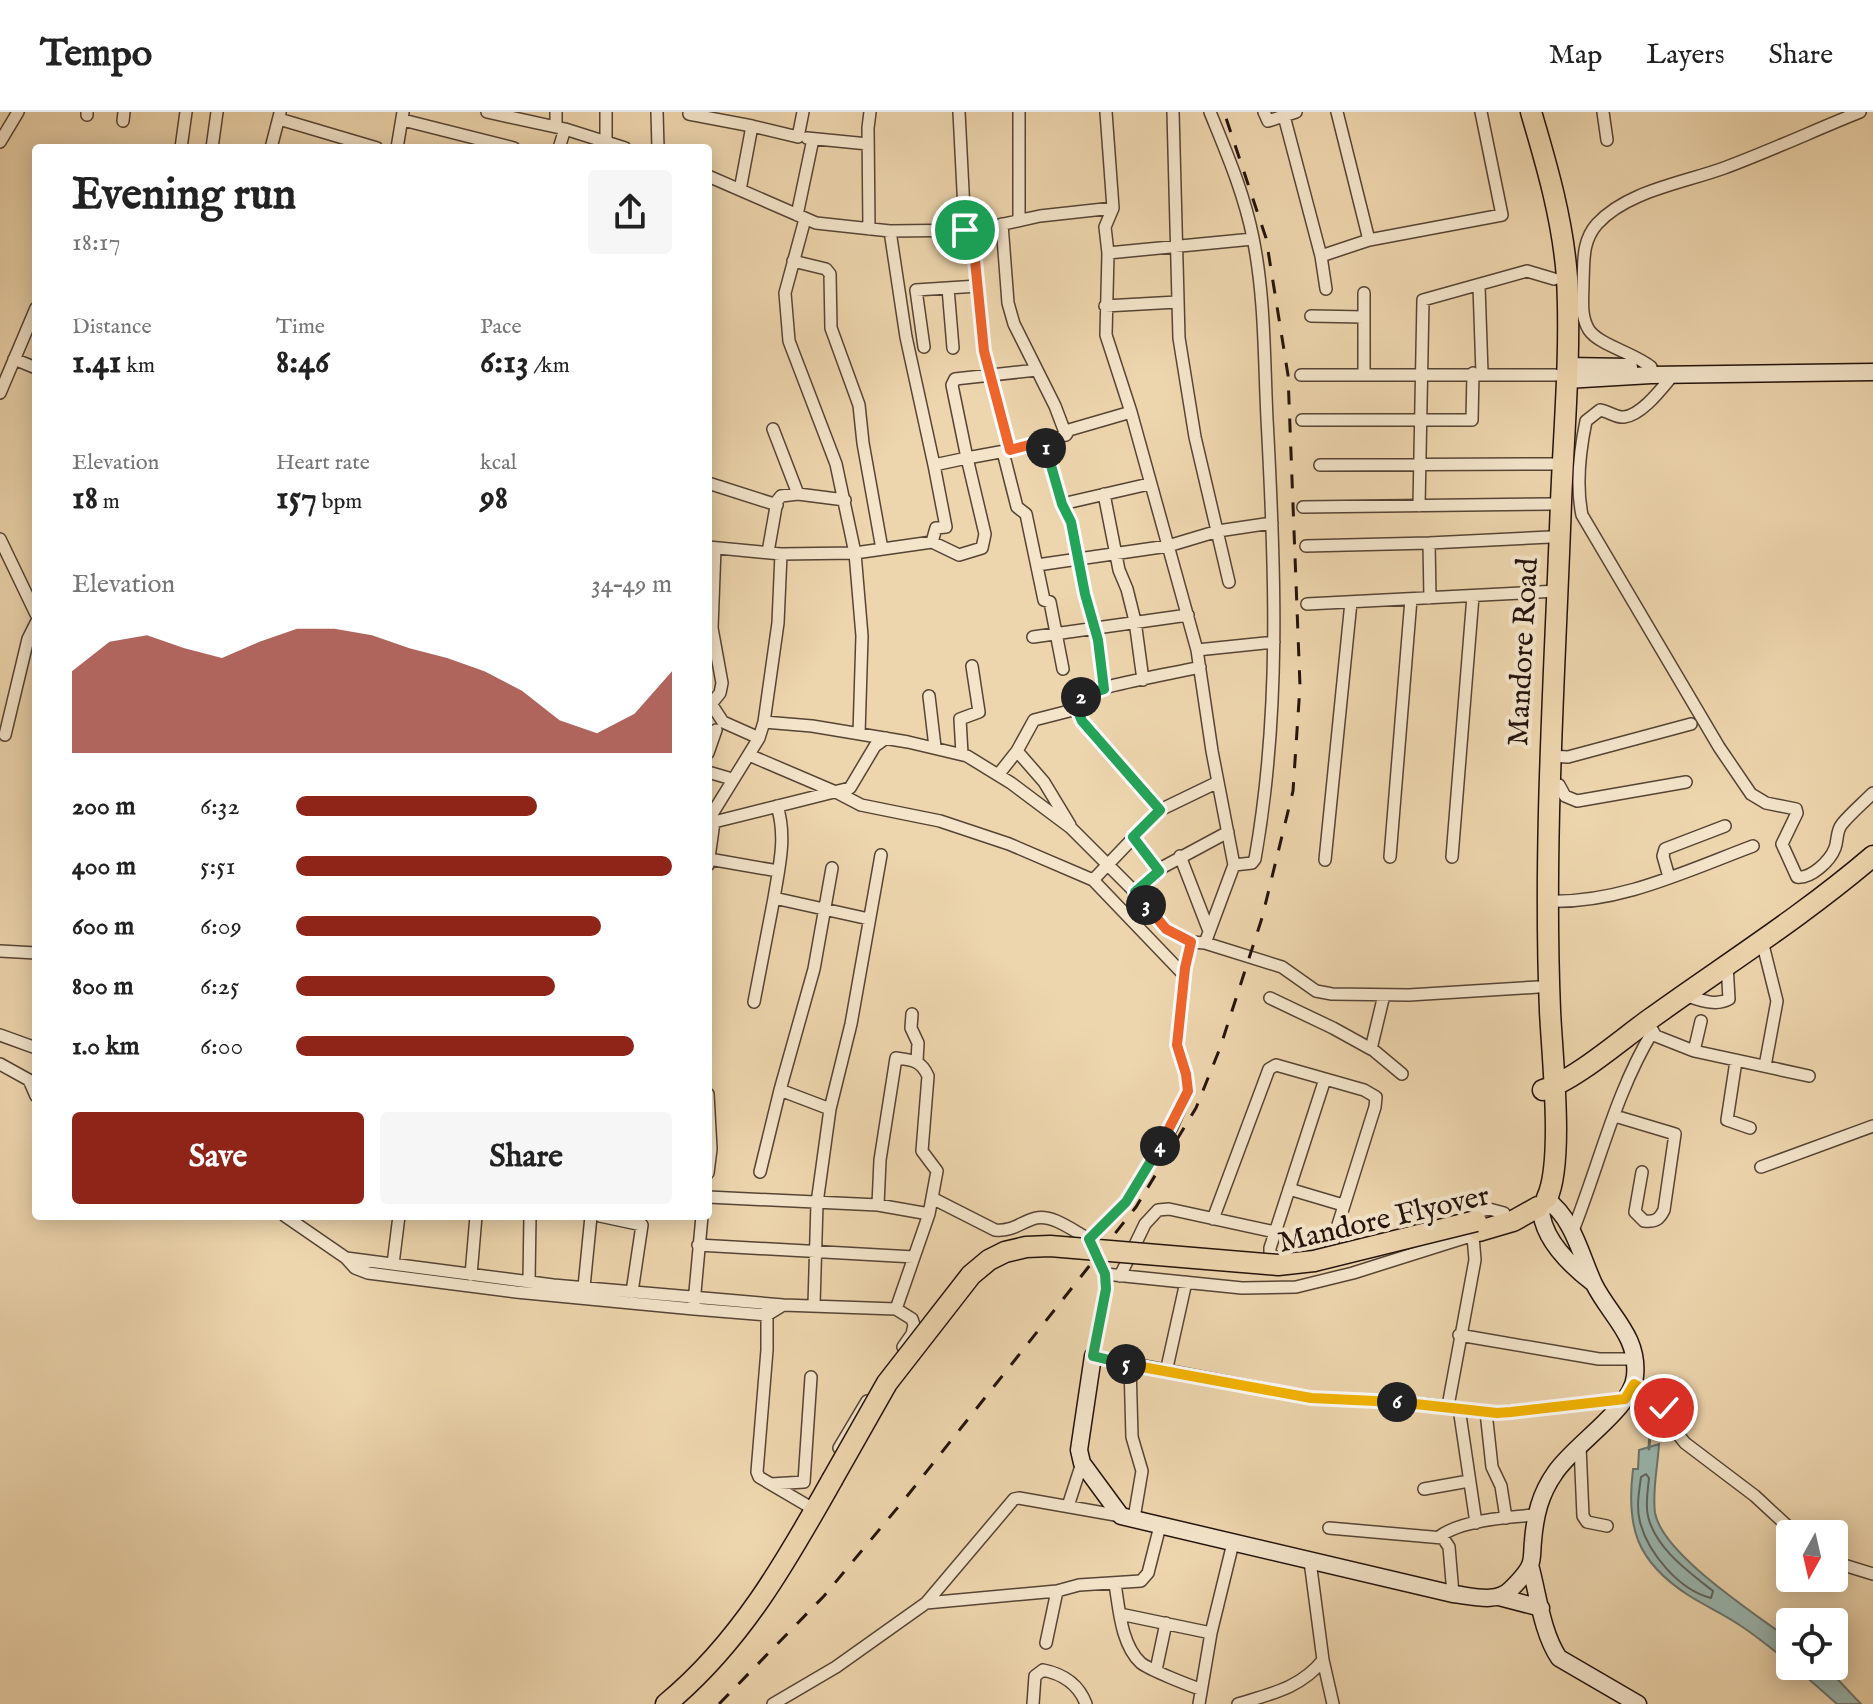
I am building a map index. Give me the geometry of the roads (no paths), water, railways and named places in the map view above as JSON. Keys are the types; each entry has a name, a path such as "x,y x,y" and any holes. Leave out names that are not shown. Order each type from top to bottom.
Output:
{"highway":[{"name":"Mandore Road","path":"1518,112 1546,214 1563,374 1552,464 1550,537 1553,592 1535,857 1538,987 1548,1082"},
{"name":"Mandore Road","path":"1531,112 1551,183 1565,260 1548,787 1548,1082"},
{"path":"1548,1082 1813,894 1873,845"},
{"path":"1548,1082 1650,1026 1684,995 1762,941 1873,856"},
{"path":"1508,1217 1540,1201 1548,1082"},
{"name":"Mandore Flyover","path":"816,1511 838,1482 887,1383 971,1275 1005,1252 1050,1246 1278,1265 1314,1261 1476,1229 1508,1217"},
{"path":"666,1704 703,1671 752,1614 816,1511"},
{"path":"686,1704 720,1672 776,1603 816,1511"}],"street":[{"path":"182,144 186,112"},
{"path":"213,144 217,112"},
{"path":"487,112 507,114 612,144"},
{"path":"556,112 559,144"},
{"path":"606,112 606,142"},
{"path":"657,112 658,144"},
{"path":"798,137 803,112"},
{"path":"869,229 870,112"},
{"path":"959,112 968,230 978,286 984,351 1017,507 1026,514 1044,600 1050,602 1063,669"},
{"path":"1019,112 1019,220"},
{"path":"1106,112 1113,208 1105,227 1108,253 1106,335 1131,412 1197,650 1234,865 1207,937 1191,945"},
{"path":"1173,112 1177,302 1187,397 1229,582"},
{"path":"1210,112 1241,186 1253,239 1263,328 1272,523 1274,642 1265,800 1255,859 1252,863 1234,865"},
{"path":"1264,112 1268,121 1290,114 1326,289"},
{"path":"1337,112 1369,240"},
{"path":"1321,256 1369,240 1502,215 1481,112"},
{"path":"1603,112 1607,140"},
{"path":"1651,367 1600,340 1585,321 1586,244 1597,224 1628,202 1726,167 1860,112"},
{"path":"0,142 14,113"},
{"path":"689,114 798,137 868,144"},
{"path":"272,144 279,115 365,144"},
{"path":"398,144 403,116 498,144"},
{"path":"740,190 752,126"},
{"path":"455,144 457,133"},
{"path":"813,139 785,293 789,341 836,464 855,553 862,636 859,734"},
{"path":"712,178 816,223 890,231 968,230 1113,208"},
{"path":"1002,224 1008,303 1014,324 1066,435"},
{"path":"890,231 906,337 946,527 936,528 932,542"},
{"path":"1108,253 1175,249 1253,239"},
{"path":"793,261 826,269 830,274 831,328 861,412 863,443 882,549"},
{"path":"1419,506 1423,300 1527,271 1554,279"},
{"path":"924,347 916,290 978,286"},
{"path":"1302,420 1472,420 1477,373 1479,286"},
{"path":"948,288 953,348"},
{"path":"1364,293 1364,374"},
{"path":"1105,306 1177,302"},
{"path":"1311,316 1364,317"},
{"path":"0,393 32,317"},
{"path":"14,359 32,366"},
{"path":"1627,372 1651,367 1873,363"},
{"path":"712,547 781,554 855,553 932,542 959,555 982,548 985,534 953,381 1037,370"},
{"path":"1301,375 1873,372"},
{"path":"1673,375 1655,397 1629,415 1624,417 1600,410 1586,421 1581,458 1582,515 1719,747 1751,794 1766,803 1796,809 1797,813 1782,844 1797,877 1811,875 1825,861 1834,851 1842,824 1873,793"},
{"path":"934,465 1044,441 1066,435 1069,430 1131,412"},
{"path":"773,429 798,494"},
{"path":"1044,441 1062,504 1071,522 1095,627 1104,689"},
{"path":"1320,465 1552,464"},
{"path":"712,484 777,505"},
{"path":"1062,504 1149,484"},
{"path":"768,552 781,496 798,494 845,500"},
{"path":"1104,494 1135,621 1143,680"},
{"path":"1303,507 1551,504"},
{"path":"1037,565 1168,546 1218,531 1272,523"},
{"path":"1306,546 1550,537"},
{"path":"0,539 32,606"},
{"path":"1429,543 1430,598"},
{"path":"781,554 778,623 764,722 759,738 732,779 712,819 780,815 842,795 861,773 875,746 886,738"},
{"path":"1307,604 1553,592"},
{"path":"1452,857 1473,596"},
{"path":"1390,857 1411,599"},
{"path":"1325,860 1351,602"},
{"path":"1033,637 1188,615"},
{"path":"5,735 32,631"},
{"path":"712,637 722,683 720,693 712,699"},
{"path":"1197,650 1274,642"},
{"path":"962,754 960,719 979,712 972,666"},
{"path":"1160,810 1082,721 1077,709 1078,700 1083,695 1104,689 1200,667"},
{"path":"929,696 935,747"},
{"path":"712,704 723,722 759,738"},
{"path":"998,775 1017,751 1036,718 1077,709"},
{"path":"764,722 886,738 962,754 998,775 1071,828 1135,892 1166,929 1191,945"},
{"path":"1549,756 1568,757 1691,724"},
{"path":"712,742 716,730"},
{"path":"1017,751 1044,782 1071,828"},
{"path":"749,755 861,805 940,821 1009,844 1093,880 1185,972"},
{"path":"712,773 732,779"},
{"path":"1093,880 1160,810 1218,782"},
{"path":"1548,787 1559,785 1565,796 1577,801 1686,782"},
{"path":"754,1002 778,871 780,815"},
{"path":"1669,877 1663,856 1665,849 1725,826"},
{"path":"1135,892 1180,856 1228,832"},
{"path":"1133,837 1159,871"},
{"path":"1547,901 1588,901 1640,888 1753,846"},
{"path":"814,1305 817,1203 830,1109 851,1024 881,855"},
{"path":"1180,856 1207,937 1282,967 1316,991 1384,995 1538,987"},
{"path":"712,860 778,871"},
{"path":"760,1172 814,969 832,868"},
{"path":"774,898 869,919"},
{"path":"1762,941 1777,1001 1765,1066"},
{"path":"1089,1239 1126,1202 1172,1127 1188,1091 1177,1045 1191,945"},
{"path":"0,951 32,953"},
{"path":"1684,995 1714,1003 1729,999 1727,964"},
{"path":"1373,1047 1384,995"},
{"path":"1270,998 1373,1047 1402,1074"},
{"path":"912,1014 911,1028 918,1043 917,1061"},
{"path":"1694,1051 1701,1021"},
{"path":"1650,1026 1656,1036 1694,1051 1809,1076"},
{"path":"1572,1233 1628,1076 1650,1026"},
{"path":"0,1035 32,1047"},
{"path":"878,1205 880,1160 896,1058 917,1061 928,1076 922,1151 937,1171 929,1214 896,1309"},
{"path":"1736,1061 1727,1120 1750,1128"},
{"path":"0,1064 29,1080 32,1087"},
{"path":"1213,1219 1269,1069 1276,1065 1364,1090 1376,1097 1331,1247"},
{"path":"1325,1079 1270,1248 1273,1258 1489,1209 1508,1217"},
{"path":"780,1090 830,1109"},
{"path":"1615,1116 1675,1134 1664,1210 1653,1222 1644,1221 1635,1212 1642,1172"},
{"path":"1761,1167 1873,1126"},
{"path":"1289,1189 1343,1205"},
{"path":"712,1197 878,1205 929,1214"},
{"path":"932,1198 995,1230 1005,1231 1036,1218 1048,1218 1089,1239 1105,1274 1106,1289 1079,1450 1082,1463 1127,1517"},
{"path":"1540,1201 1555,1207 1572,1233 1595,1284 1626,1332 1634,1359 1629,1392 1557,1470 1544,1491 1535,1515 1530,1565 1559,1658 1638,1704"},
{"path":"1540,1201 1544,1223 1561,1253 1570,1265 1595,1284"},
{"path":"1120,1276 1145,1224 1158,1210 1169,1209 1275,1232"},
{"path":"291,1220 346,1258 355,1268 368,1273 516,1292 694,1309 766,1309 783,1305 896,1309 912,1319 914,1329 855,1419 816,1511 759,1477 756,1467 767,1350 766,1309"},
{"path":"393,1264 398,1220"},
{"path":"471,1275 476,1220"},
{"path":"529,1282 530,1220"},
{"path":"584,1287 591,1220"},
{"path":"619,1220 642,1225 632,1292"},
{"path":"694,1309 701,1220"},
{"path":"1105,1274 1242,1288 1296,1287 1353,1273 1476,1229 1475,1260 1459,1335 1454,1407 1476,1523"},
{"path":"698,1245 914,1257"},
{"path":"346,1258 529,1282 695,1296 766,1309"},
{"path":"1166,1372 1186,1282"},
{"path":"1459,1335 1599,1359 1634,1359"},
{"path":"1093,1356 1311,1398 1454,1407 1486,1412 1511,1412 1629,1392 1660,1402 1673,1428 1685,1443 1755,1496 1781,1520"},
{"path":"1127,1517 1142,1471 1132,1437 1130,1365"},
{"path":"771,1484 804,1482 811,1377"},
{"path":"1486,1412 1492,1467 1501,1486 1506,1518"},
{"path":"1580,1446 1583,1516 1587,1522 1607,1526"},
{"path":"1068,1506 1082,1463"},
{"path":"1424,1489 1469,1481"},
{"path":"773,1704 836,1667 926,1603 1014,1499 1127,1517 1453,1594 1499,1597 1541,1608"},
{"path":"1439,1537 1445,1531 1476,1523 1535,1515"},
{"path":"926,1603 1141,1581 1148,1573 1160,1526"},
{"path":"1329,1528 1439,1537 1449,1547 1453,1594"},
{"path":"1199,1704 1211,1633 1233,1543"},
{"path":"1310,1561 1323,1660 1333,1704"},
{"path":"1499,1597 1511,1589 1530,1565"},
{"path":"1848,1566 1873,1574"},
{"path":"1115,1584 1129,1644 1140,1662 1200,1689"},
{"path":"1046,1643 1057,1591"},
{"path":"1120,1614 1211,1633"},
{"path":"1156,1670 1166,1623"},
{"path":"1238,1704 1282,1692 1313,1673 1323,1660"},
{"path":"1033,1704 1035,1676 1043,1670 1058,1673 1077,1688 1086,1704"}],"water":[{"path":"1659,1444 1654,1505 1662,1529 1692,1565 1776,1630 1776,1652 1747,1630 1670,1582 1646,1555 1638,1541 1631,1508 1633,1469 1638,1469 1639,1450"},
{"path":"1810,1680 1838,1680 1861,1704 1837,1704"}],"waterway":[{"path":"1649,1449 1650,1433"}],"railway":[{"path":"719,1704 824,1596 1136,1207 1196,1108 1220,1048 1262,918 1293,791 1300,686 1288,375 1266,238 1224,112"}]}
